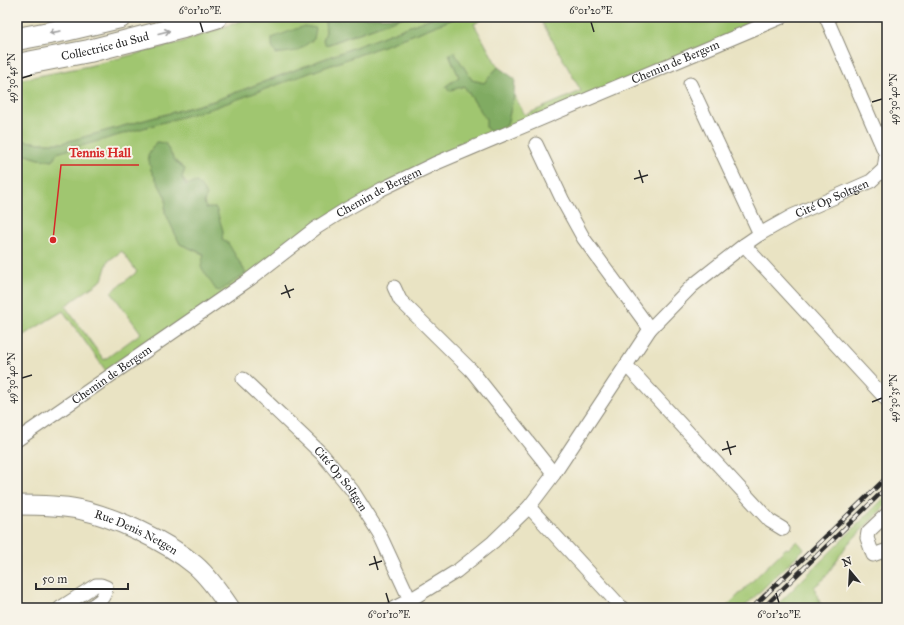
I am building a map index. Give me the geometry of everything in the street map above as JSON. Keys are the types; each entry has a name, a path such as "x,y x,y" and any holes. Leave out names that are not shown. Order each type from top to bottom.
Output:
{"highway":[{"name":"Collectrice du Sud","path":"17,39 65,30 120,17"},
{"name":"Collectrice du Sud","path":"17,65 89,51 216,17"}],"main road":[{"name":"Rue Denis Netgen","path":"17,505 41,505 77,509 95,513 121,522 167,546 196,566 218,590 230,608"}],"street":[{"name":"Chemin de Bergem","path":"17,440 250,279 316,228 382,189 434,164 782,17"},
{"name":"Cité Op Soltgen","path":"394,608 410,600 457,571 493,542 529,507 554,474 650,329 692,286 760,234 792,216 871,181 884,169 886,155 826,17"},
{"path":"690,84 760,234"},
{"path":"536,144 563,201 584,239 650,329"},
{"path":"744,245 887,400"},
{"path":"394,287 400,300 471,370 554,474"},
{"path":"626,365 770,521 783,529"},
{"name":"Cité Op Soltgen","path":"243,379 322,454 352,490 379,533 410,600"},
{"path":"529,507 622,608"},
{"path":"887,514 868,532 867,538 873,555 887,550"},
{"path":"60,608 96,585 106,587 106,594 102,600 89,608"}],"green space":[{"path":"252,17 334,17 325,20 326,32 323,40 327,45 403,17 434,17 213,101 62,143 41,143 17,140 17,80 89,66 182,42"},
{"path":"334,17 403,17 326,45 323,40 326,32 325,20"},
{"path":"434,17 458,17 216,107 57,153 53,161 39,159 17,152 17,140 41,143 62,143 214,101"},
{"path":"458,17 487,17 474,24 498,67 484,83 472,80 454,52 449,54 459,77 446,86 449,91 464,86 486,119 507,125 514,95 525,115 581,91 539,17 782,17 382,189 109,375 63,311 17,339 17,152 39,159 53,161 56,153 216,107","holes":["156,142 165,143 175,161 185,169 182,177 199,196 206,208 216,209 223,231 222,240 228,244 246,273 180,244 165,212 166,198 151,170 148,155","122,251 137,272 111,292 141,333 104,360 65,306 102,280 108,261"]},
{"path":"304,26 316,28 314,39 297,51 276,54 272,47 272,38"},
{"path":"454,52 472,80 484,83 498,67 515,79 514,95 507,125 491,132 486,128 486,119 464,86 449,91 446,86 459,77 449,54"},
{"path":"156,142 165,143 175,161 185,169 182,177 186,185 197,182 207,195 204,202 206,208 216,208 223,231 222,240 228,243 246,273 220,291 216,290 201,267 204,254 180,244 165,212 166,198 151,170 148,155"},
{"path":"887,495 887,504 847,545 824,579 814,587 822,608 791,608 789,605 786,608 774,608"},
{"path":"797,541 804,549 743,608 725,608 786,548 788,549"}],"railway":[{"path":"752,608 887,477"},
{"path":"763,608 887,487"}],"place":[{"name":"Tennis Hall","path":"53,240"}]}
